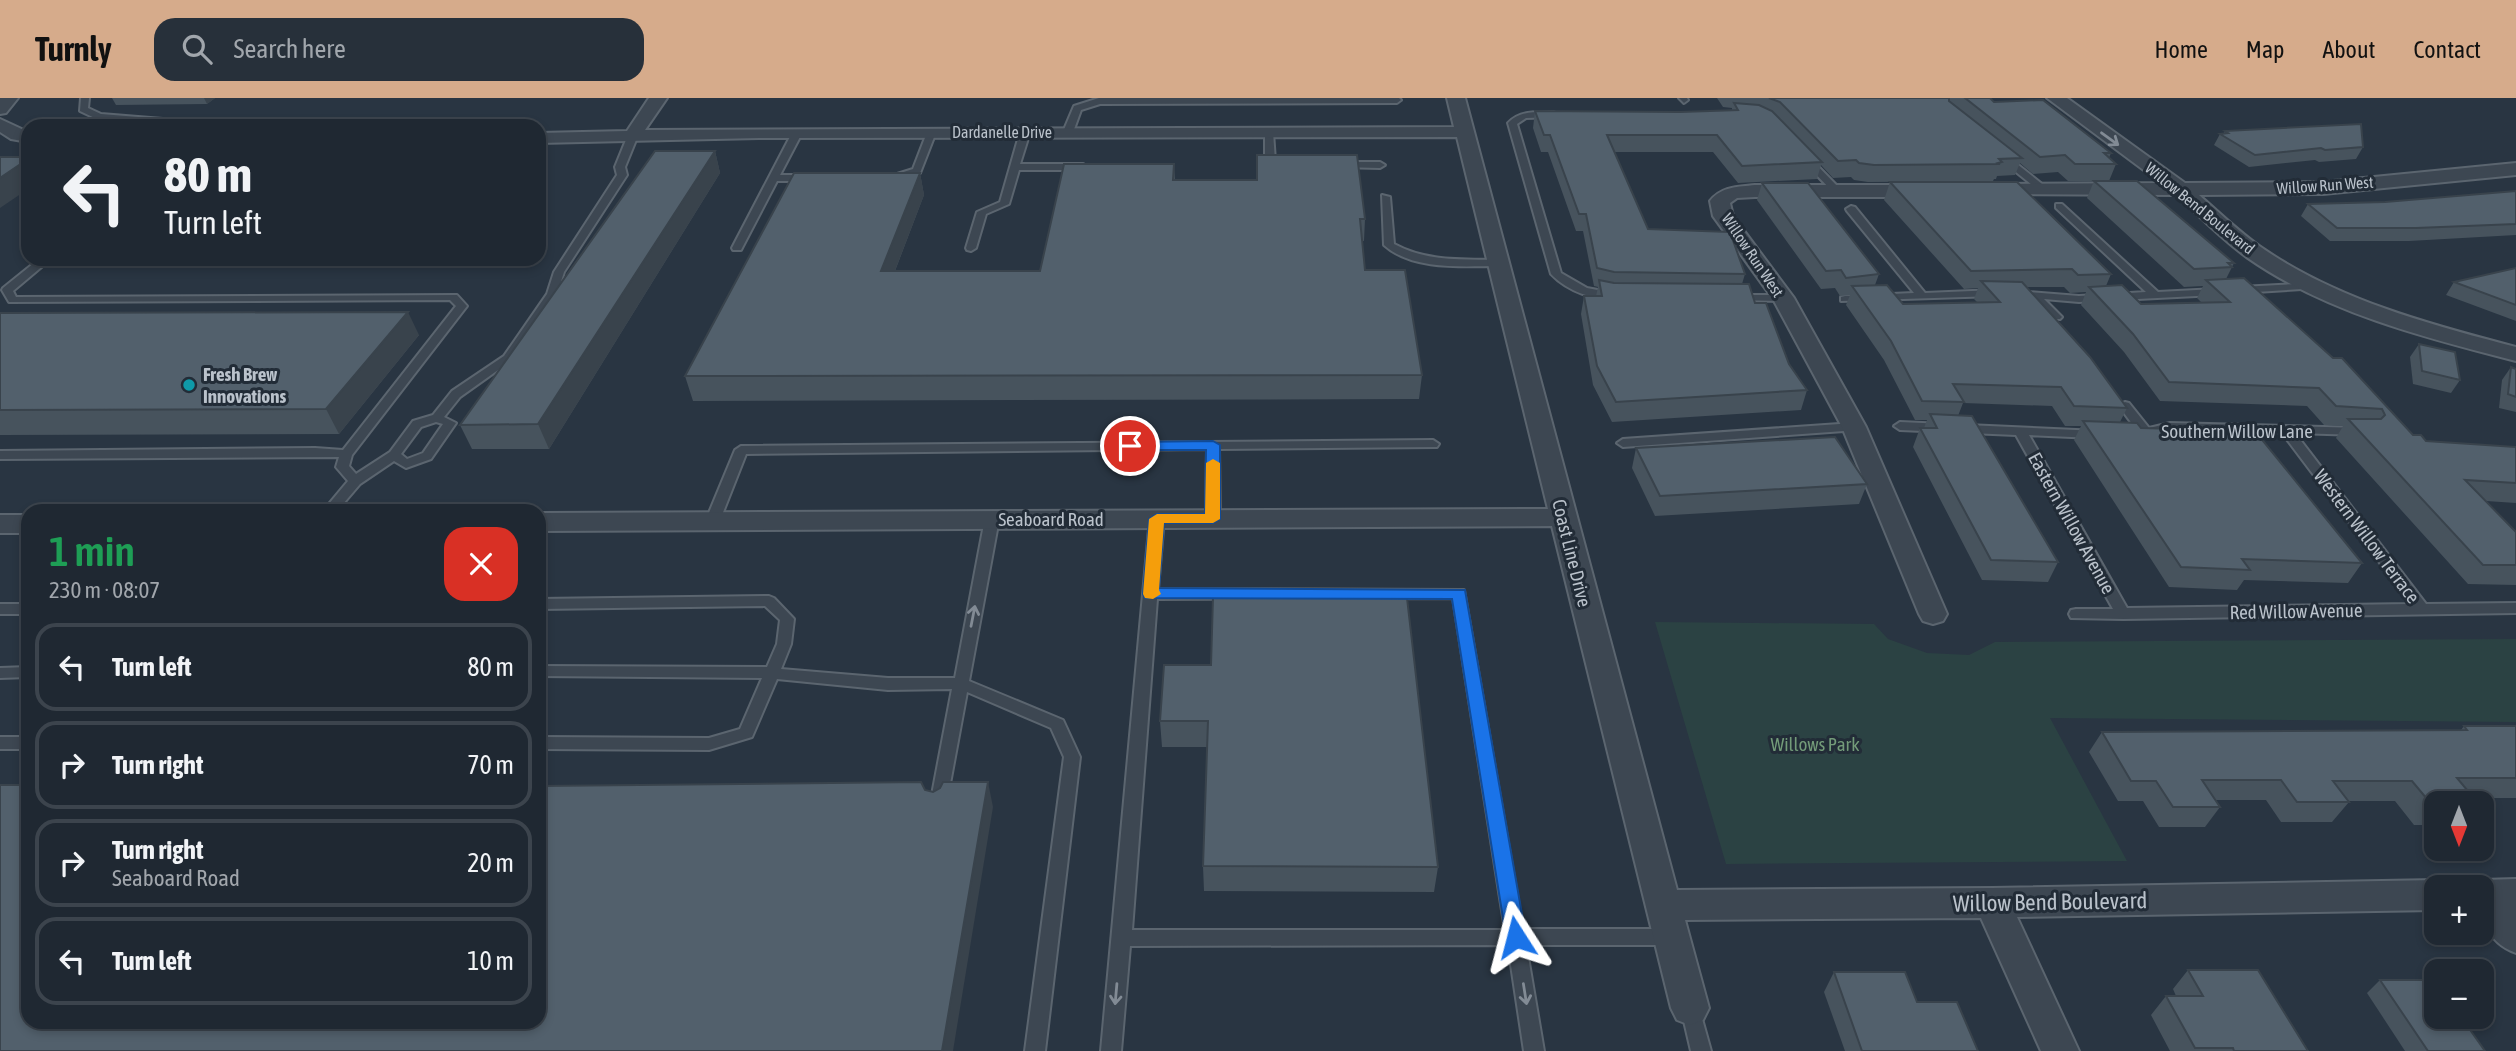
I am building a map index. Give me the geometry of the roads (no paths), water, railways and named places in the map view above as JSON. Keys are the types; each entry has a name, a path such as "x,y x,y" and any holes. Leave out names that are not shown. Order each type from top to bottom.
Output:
{"street":[{"path":"0,109 9,98"},
{"path":"634,135 658,98"},
{"name":"Coast Line Drive","path":"1456,98 1690,1008"},
{"name":"Willow Bend Boulevard","path":"2056,98 2182,190 2237,241 2267,261 2315,286 2385,316 2516,354"},
{"name":"Willow Bend Boulevard","path":"2084,98 2134,138 2209,190 2315,286"},
{"path":"0,124 21,136"},
{"name":"Dardanelle Drive","path":"546,140 634,135 797,133 1466,132"},
{"name":"Willow Run West","path":"1933,614 1854,428 1783,299 1723,216 1720,201 1732,193 1755,191 1954,190 2051,198 2182,190 2323,188 2516,169"},
{"name":"Seaboard Road","path":"546,522 1563,517"},
{"path":"0,524 21,524"},
{"name":"Willow Bend Boulevard","path":"1667,921 1992,903 2424,895"},
{"path":"2494,896 2516,937"},
{"path":"1992,903 2060,1051"}],"lane":[{"path":"85,98 83,109 99,117 125,119"},
{"path":"1068,132 1077,108 1085,103 1100,101 1397,100"},
{"path":"1560,115 1532,115 1516,119 1512,123 1556,274 1567,284 1587,292 1624,296"},
{"path":"891,177 904,177 917,171 931,132"},
{"path":"971,248 982,212 1004,204 1025,132"},
{"path":"1268,132 1270,163 1288,165"},
{"path":"737,248 797,133"},
{"path":"336,504 355,481 394,455 416,424 437,418 457,394 508,358 552,294 558,272 622,175 620,167 634,135"},
{"path":"1991,147 2051,198 2155,295"},
{"path":"1800,152 1837,191"},
{"path":"1328,165 1380,165"},
{"path":"1015,167 1096,167"},
{"path":"774,178 826,177"},
{"path":"1385,197 1389,245 1401,254 1411,258 1439,261 1499,263"},
{"path":"1851,209 1922,296"},
{"path":"37,266 7,290 13,300 453,298 462,306 346,454 342,467 355,481"},
{"path":"1845,299 1996,293 2079,299 2315,286"},
{"path":"2034,296 2056,317"},
{"path":"1730,298 1783,299"},
{"path":"2125,406 2146,433"},
{"path":"394,455 406,464 427,456 450,423 437,418"},
{"path":"1900,426 2104,435"},
{"path":"1623,443 1854,428"},
{"name":"Southern Willow Lane","path":"2132,436 2170,428 2364,432"},
{"name":"Western Willow Terrace","path":"2286,430 2423,610"},
{"name":"Eastern Willow Avenue","path":"2021,432 2123,614"},
{"path":"713,520 741,450 1433,444"},
{"path":"1213,445 1213,519"},
{"path":"0,455 346,454"},
{"path":"938,808 992,519"},
{"path":"1111,1051 1157,519"},
{"path":"1151,594 1459,593 1534,1051"},
{"path":"546,604 769,601 787,619 784,644 746,733 709,744 546,743"},
{"name":"Red Willow Avenue","path":"2076,614 2516,608"},
{"path":"0,609 21,609"},
{"path":"546,671 773,673 888,684 960,683 1057,724 1072,757 1035,1051"},
{"path":"0,673 21,672"},
{"path":"0,743 21,743"},
{"path":"1122,938 1516,937 1667,921"},
{"path":"1690,1008 1701,1051"}],"place":[{"name":"Fresh Brew Innovations","path":"189,385"}],"park label":[{"name":"Willows Park","path":"1815,744"}]}
